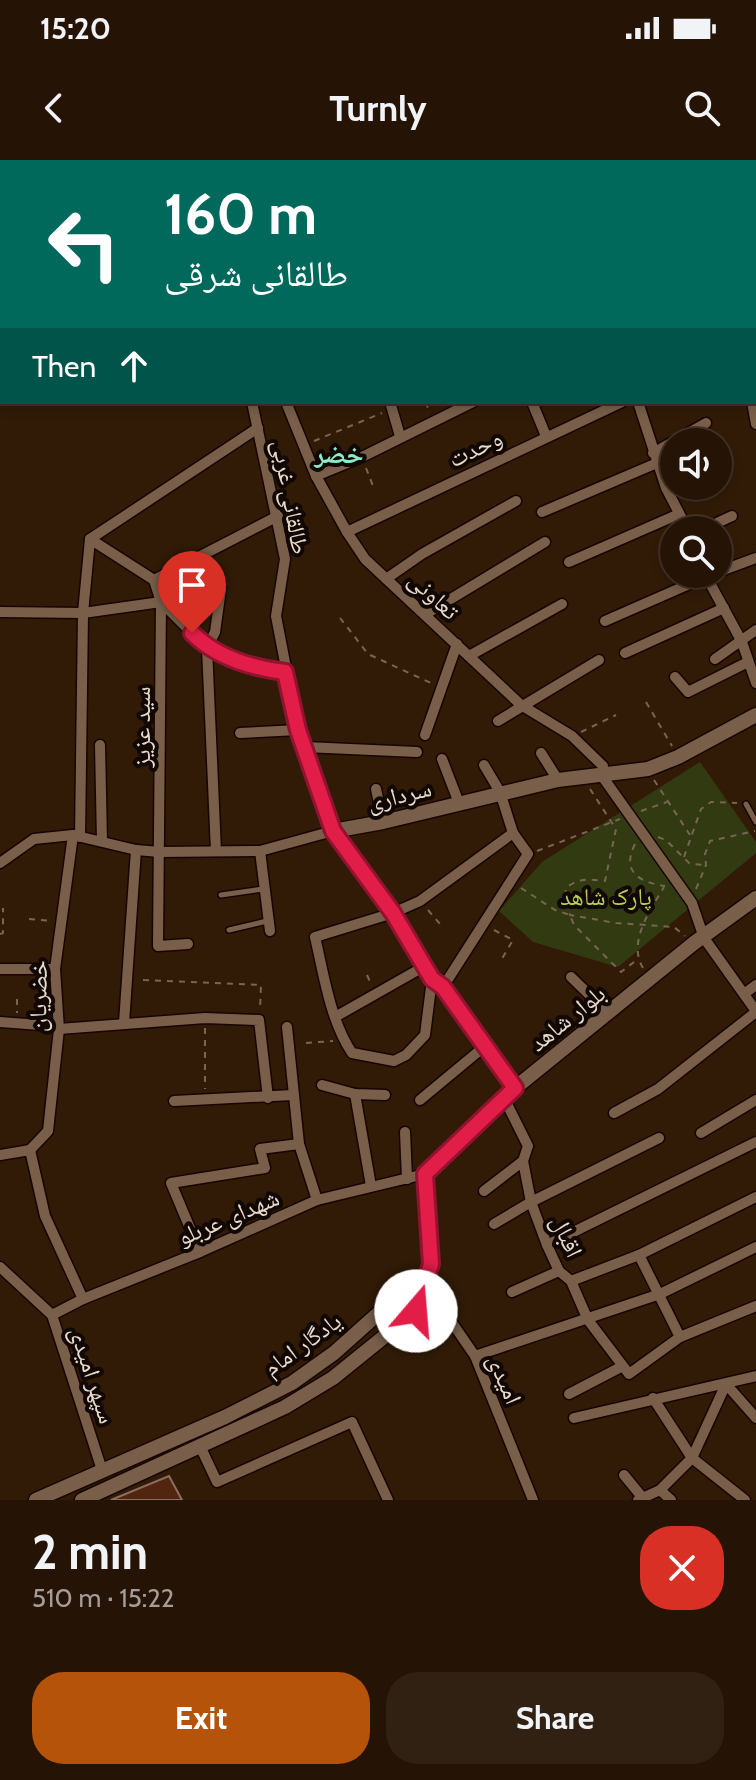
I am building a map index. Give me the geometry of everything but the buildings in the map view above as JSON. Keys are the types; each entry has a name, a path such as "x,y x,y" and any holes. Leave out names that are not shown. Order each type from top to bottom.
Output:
{"main road":[{"name":"سرداری","path":"333,831 558,780 648,769 678,757 756,715"},
{"name":"بلوار شاهد","path":"425,1174 515,1088 756,898"},
{"path":"424,1282 431,1264 425,1174"},
{"name":"یادگار امام","path":"82,1500 285,1407 333,1378 416,1311 424,1282"},
{"name":"یادگار امام","path":"36,1500 225,1417 292,1383 334,1353 399,1295 424,1282"}],"street":[{"name":"طالقانی غربی","path":"252,404 285,559 276,616 298,730 333,831 393,913 432,979"},
{"name":"تعاونی","path":"287,404 306,444 316,476 365,559 521,705 572,736 603,766 602,776"},
{"path":"316,476 362,457 469,404"},
{"path":"533,404 546,436"},
{"name":"وحدت","path":"347,532 618,404"},
{"path":"639,404 660,467"},
{"path":"752,404 756,424"},
{"path":"390,406 400,436"},
{"path":"542,512 655,458 706,423"},
{"path":"258,428 90,539 154,580 161,602 207,648 263,670 285,672"},
{"path":"569,562 679,514 674,500"},
{"path":"386,579 422,554 516,501"},
{"path":"154,580 278,516"},
{"name":"خضریان","path":"30,1150 48,1131 59,1029 55,969 64,922 63,901 77,836 83,613 90,539"},
{"path":"426,614 545,542"},
{"path":"732,567 756,558"},
{"path":"605,621 679,588"},
{"path":"714,588 742,642 756,683"},
{"path":"216,851 207,648 215,632 221,589"},
{"path":"0,612 83,613 161,602"},
{"name":"سید عزیز","path":"161,602 158,946 188,944"},
{"path":"469,656 562,604"},
{"path":"625,653 724,608"},
{"path":"715,659 756,630"},
{"path":"425,735 457,644"},
{"path":"498,721 599,660"},
{"path":"675,677 688,692 748,662"},
{"path":"240,733 298,730"},
{"path":"100,745 102,841"},
{"path":"305,747 417,752"},
{"path":"541,753 558,780"},
{"path":"442,759 459,803"},
{"path":"443,987 528,854 513,833 500,792 484,765"},
{"path":"602,776 692,903 699,941 756,1012 658,1089 614,1113"},
{"path":"376,789 383,822"},
{"name":"سرداری","path":"0,863 34,839 77,836 136,850 160,852 260,851 333,831"},
{"path":"513,833 420,901 393,913 315,937 335,1017 343,1040 352,1053 394,1061 406,1055 425,1035 432,979 443,987 515,1088"},
{"path":"124,1023 136,850"},
{"path":"260,851 268,926"},
{"path":"335,1017 425,966"},
{"path":"0,969 55,969"},
{"path":"571,977 609,1014"},
{"path":"744,994 756,985"},
{"path":"0,1022 59,1029 205,1018 259,1020 268,1098"},
{"path":"287,1027 299,1144 317,1200"},
{"path":"420,1100 485,1046"},
{"path":"322,1085 355,1094 385,1095"},
{"path":"355,1094 371,1186"},
{"path":"174,1101 293,1095"},
{"name":"اقبال","path":"505,1100 528,1146 523,1161 531,1202 547,1245 559,1271 571,1281 588,1320 625,1370"},
{"path":"701,1133 756,1100"},
{"path":"405,1132 407,1179"},
{"path":"494,1224 531,1202 659,1138"},
{"path":"547,1245 756,1142"},
{"path":"200,1252 171,1183 265,1168 260,1149 299,1144"},
{"path":"0,1155 30,1150 45,1216 83,1299"},
{"path":"484,1191 523,1161"},
{"name":"شهدای عربلو","path":"52,1315 317,1200 425,1174"},
{"path":"571,1281 639,1255 756,1197"},
{"path":"475,1356 660,1294 756,1247"},
{"path":"639,1255 680,1337"},
{"name":"سپهر امیدی","path":"1,1271 52,1315 102,1470"},
{"path":"512,1292 559,1271"},
{"name":"امیدی","path":"424,1282 475,1356 533,1500"},
{"path":"569,1394 625,1370 680,1337 756,1306"},
{"path":"574,1418 756,1376"},
{"path":"726,1384 756,1418"},
{"path":"624,1475 640,1498 660,1490 692,1458 726,1384"},
{"path":"653,1398 692,1458 745,1500"},
{"path":"200,1446 217,1482 352,1422 388,1500"},
{"path":"660,1490 671,1500"}],"lane":[{"path":"746,804 756,822"},
{"path":"221,895 263,889"},
{"path":"229,930 268,926"}],"path":[{"path":"306,444 390,406"},
{"path":"362,457 373,486"},
{"path":"340,618 368,654 441,687"},
{"path":"646,702 678,757"},
{"path":"572,736 616,715"},
{"path":"648,769 690,836"},
{"path":"583,778 616,829 605,881 574,881 566,888 565,901 574,925 621,972 638,959"},
{"path":"528,854 667,802"},
{"path":"684,858 701,809 711,802 746,804"},
{"path":"692,903 706,865 705,854 710,841 756,831"},
{"path":"511,882 555,910 570,915 586,920 674,927 699,941"},
{"path":"650,980 638,959 642,925 665,886"},
{"path":"420,901 440,924"},
{"path":"0,934 3,933 3,908"},
{"path":"29,919 64,922"},
{"path":"482,923 513,940 500,962"},
{"path":"143,980 261,985 259,1020"},
{"path":"17,999 17,1023"},
{"path":"205,1018 205,1099"},
{"path":"306,1043 343,1040"}],"green space":[{"name":"پارک شاهد","path":"700,762 756,842 756,853 618,967 533,942 499,911 542,862"}],"district":[{"name":"خضر","path":"339,454"}],"route":[{"path":"192,633 207,648 263,670 285,672 298,730 333,831 393,913 432,979 443,987 515,1088 425,1174 431,1264 416,1311"}]}
